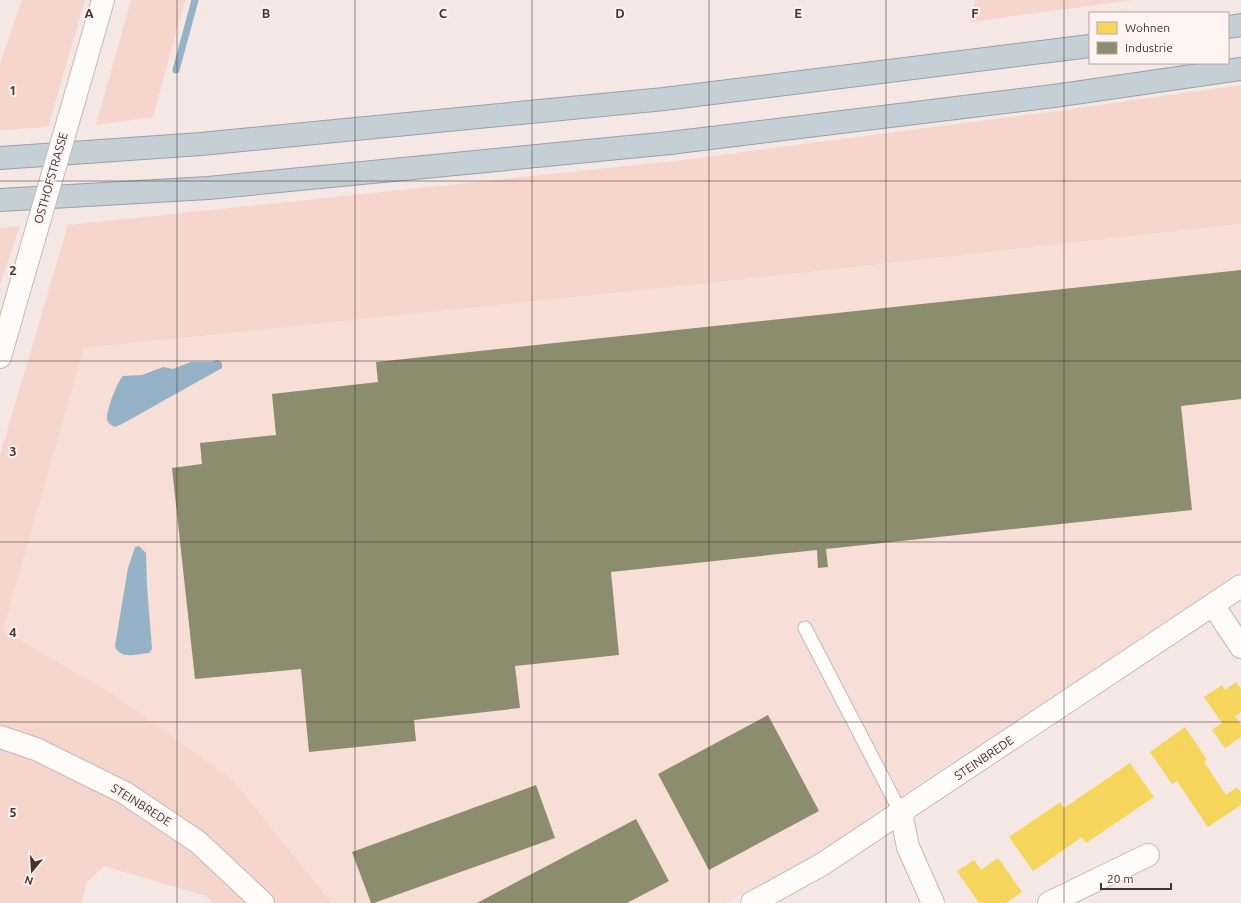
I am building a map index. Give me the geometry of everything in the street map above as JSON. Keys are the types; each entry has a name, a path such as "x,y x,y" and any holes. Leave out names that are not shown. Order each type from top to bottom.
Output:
{"highway":[{"path":"1229,27 1241,25"},
{"path":"0,158 201,144 664,99 1089,46"},
{"path":"0,200 208,188 670,143 1054,96 1241,70"}],"street":[{"name":"OSTHOFSTRASSE","path":"0,357 103,0"},
{"name":"STEINBREDE","path":"752,903 821,865 1241,586"},
{"path":"1213,605 1241,647"},
{"name":"STEINBREDE","path":"0,736 36,749 125,793 198,842 263,903"},
{"path":"901,813 908,847 933,903"},
{"path":"1049,903 1148,855"}],"lane":[{"path":"805,628 901,813"}],"shaded area":[{"path":"22,0 85,0 48,127 0,130 0,64"},
{"path":"131,0 185,0 153,117 96,125"},
{"path":"975,0 1132,0 970,22"},
{"path":"1241,85 1241,224 692,285 84,348 3,630 116,696 233,780 332,903 213,903 206,896 104,866 87,882 81,903 0,903 0,455 68,225 675,161 1057,111"},
{"path":"1241,224 1241,572 893,801 816,856 725,903 332,903 233,780 116,696 3,630 84,348 692,285"},
{"path":"20,226 0,285 0,228"}],"water":[{"path":"217,360 222,363 222,368 122,424 115,427 108,421 107,414 110,402 123,376 142,375 163,367 173,369 191,362 212,362"},
{"path":"139,546 146,553 152,649 149,653 125,655 120,653 115,646 128,568 135,547"}],"building: Wohnen":[{"path":"1236,682 1241,689 1241,712 1235,716 1241,724 1241,737 1225,748 1212,730 1222,723 1204,697 1222,685 1225,690"},
{"path":"1185,727 1207,760 1204,762 1226,795 1237,787 1241,792 1241,805 1208,827 1177,781 1172,784 1150,752"},
{"path":"1130,763 1154,797 1086,843 1082,837 1033,871 1009,837 1060,802 1064,808"},
{"path":"998,858 1022,892 1006,903 979,903 957,871 974,860 981,870"}],"building: Industrie":[{"path":"1241,270 1241,399 1181,406 1192,510 826,549 828,567 818,568 817,550 611,572 619,655 515,666 520,708 414,720 416,741 309,752 301,669 195,679 172,468 202,464 200,443 276,435 272,394 378,382 376,362"},
{"path":"768,715 819,811 709,870 658,774"},
{"path":"536,785 555,838 371,903 352,852"},
{"path":"636,819 669,881 627,903 477,903"}],"waterway":[{"path":"176,70 195,0"}]}
